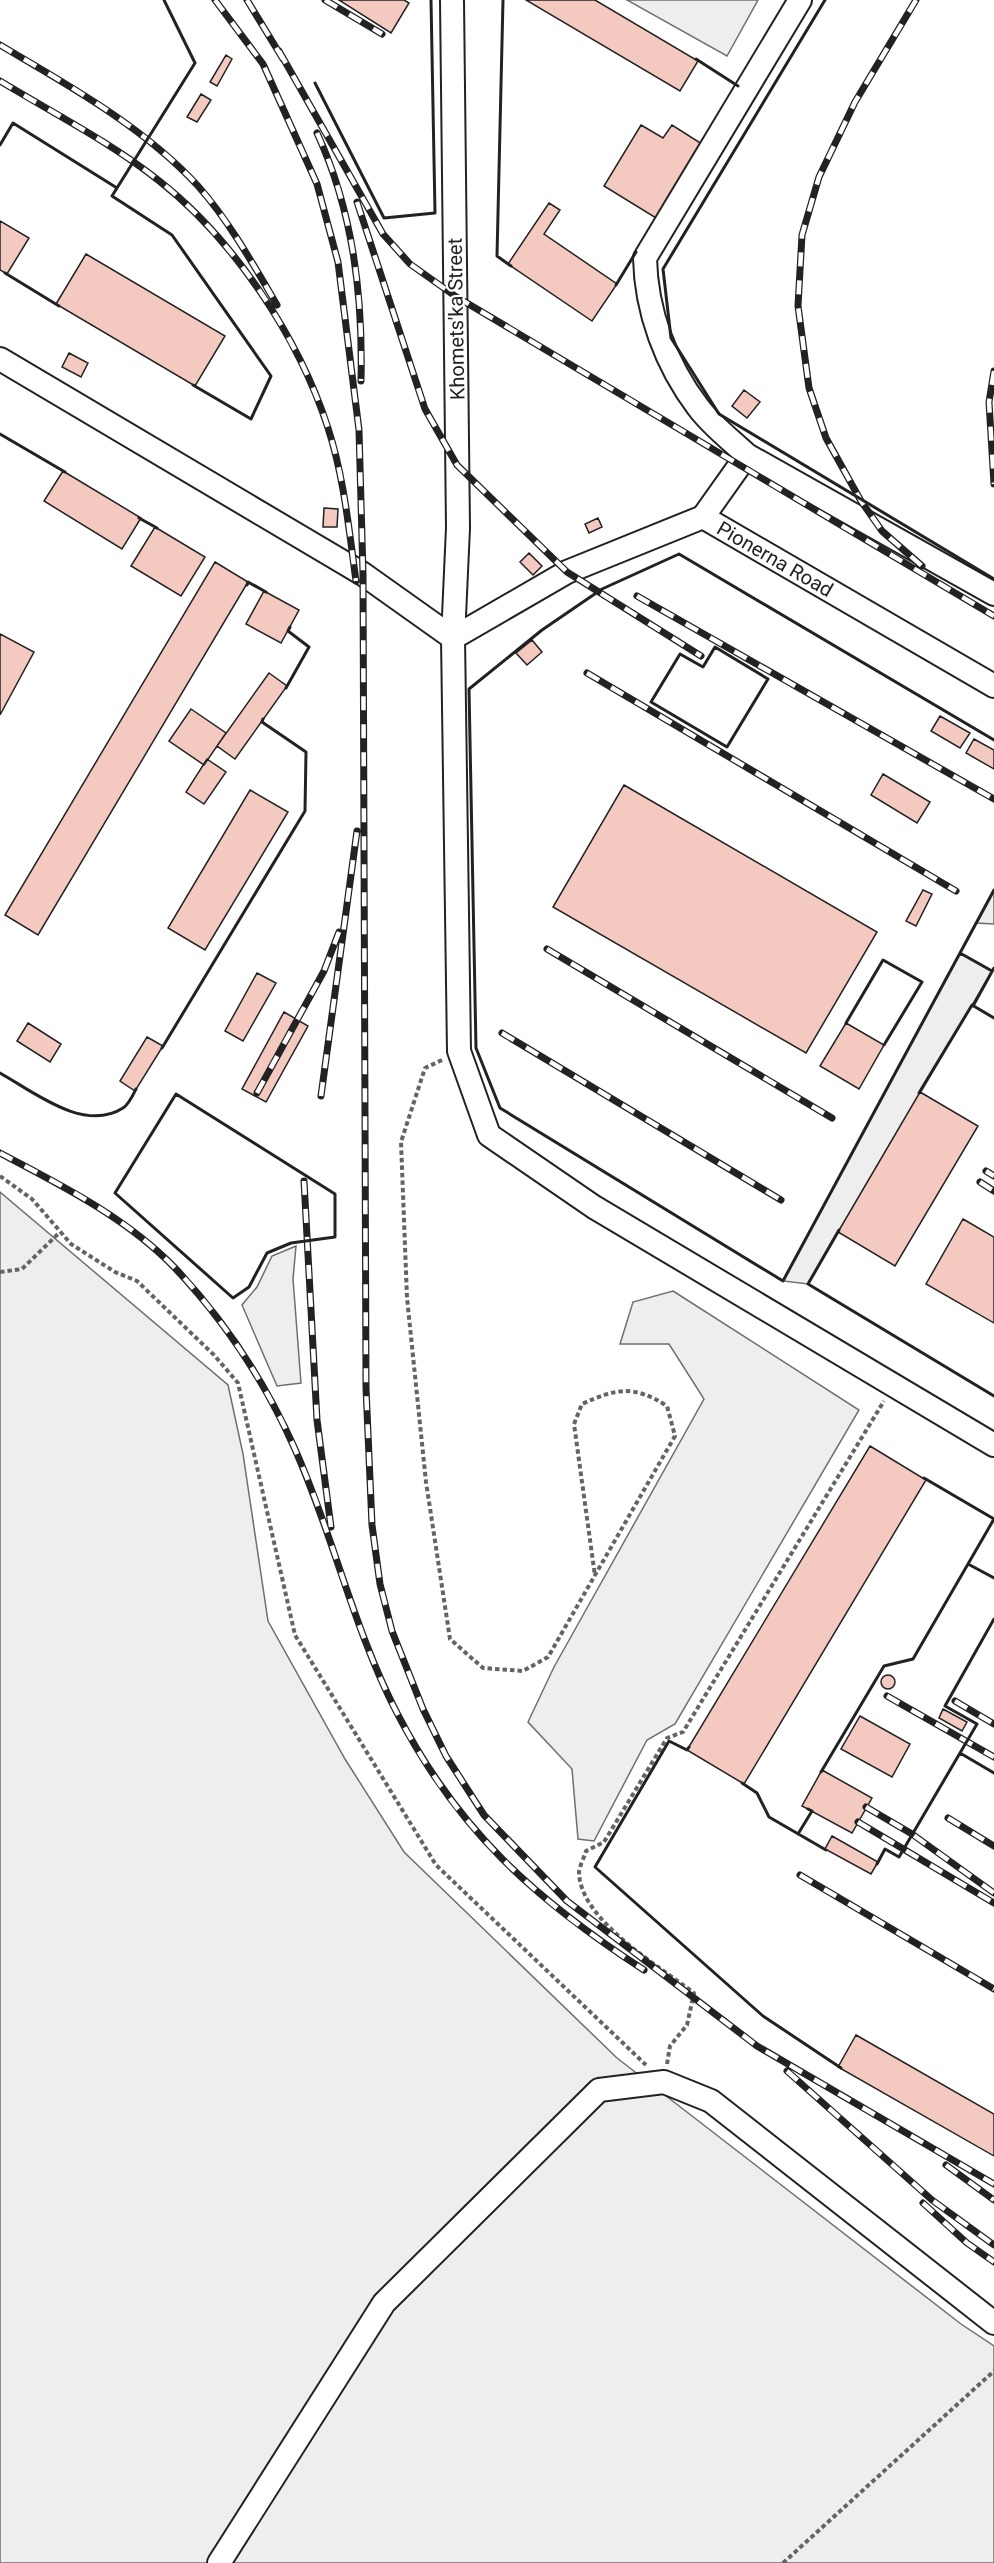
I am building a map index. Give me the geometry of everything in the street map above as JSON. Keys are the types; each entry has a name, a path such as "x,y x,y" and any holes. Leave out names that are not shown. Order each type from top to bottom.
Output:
{"street":[{"name":"Khomets'ka Street","path":"452,0 458,528 453,638 459,1051 489,1135 594,1207 994,1445"},
{"path":"800,0 648,249 645,258 645,278 664,353 698,408 747,455 994,594"},
{"path":"0,359 363,573 453,638"},
{"path":"703,517 747,455"},
{"name":"Pionerna Road","path":"453,638 567,572 703,517 994,686"},
{"path":"219,2563 384,2303 599,2090 664,2082 711,2102 994,2323"}],"path":[{"path":"459,1051 425,1068 401,1142 409,1321 426,1482 450,1639 483,1668 523,1671 548,1657 595,1576 675,1436 668,1406 646,1393 610,1391 582,1404 574,1424 595,1576"},
{"path":"0,1176 32,1199 59,1233 81,1250 115,1272 137,1281 214,1355 238,1383 295,1635 436,1865 664,2082"},
{"path":"0,1272 22,1269 59,1233"},
{"path":"664,2082 670,2046 687,2025 694,1993 604,1923 587,1900 579,1872 586,1851 604,1842 668,1738 683,1732 893,1385"},
{"path":"783,2563 994,2371"}],"shaded area":[{"path":"627,0 758,0 727,56"},
{"path":"994,890 994,924 976,923"},
{"path":"960,953 992,971 808,1284 783,1281"},
{"path":"0,1192 228,1385 243,1454 268,1621 345,1759 404,1852 617,2058 961,2324 994,2346 994,2563 0,2563"},
{"path":"296,1246 293,1279 301,1383 277,1386 242,1305 257,1287 272,1256"},
{"path":"673,1291 859,1410 675,1724 647,1740 594,1841 578,1839 572,1769 528,1722 554,1667 704,1399 669,1344 620,1344 633,1302"}],"building":[{"path":"339,0 404,0 409,3 391,33"},
{"path":"526,0 595,0 698,61 680,91"},
{"path":"226,55 232,59 217,86 210,82"},
{"path":"201,94 211,100 197,122 187,117"},
{"path":"641,125 663,138 672,125 702,144 656,218 604,186"},
{"path":"549,203 560,210 544,234 617,284 592,321 508,264"},
{"path":"0,221 29,238 7,274 0,270"},
{"path":"86,254 225,336 195,386 56,304"},
{"path":"69,353 88,363 81,377 62,367"},
{"path":"744,390 760,402 747,418 732,406"},
{"path":"63,471 141,518 122,549 44,501"},
{"path":"324,508 338,509 337,527 323,527"},
{"path":"598,518 602,527 589,533 585,524"},
{"path":"155,527 205,557 181,596 131,566"},
{"path":"529,553 542,566 533,575 520,562"},
{"path":"215,562 248,582 38,935 5,915"},
{"path":"264,591 299,610 281,643 246,624"},
{"path":"0,634 34,652 0,715"},
{"path":"532,640 542,652 527,665 516,653"},
{"path":"269,673 287,686 235,759 217,746"},
{"path":"191,709 226,733 204,765 169,741"},
{"path":"940,716 970,733 960,748 931,731"},
{"path":"974,739 994,750 994,769 966,753"},
{"path":"207,759 226,772 204,804 186,792"},
{"path":"883,774 930,802 917,823 871,795"},
{"path":"624,785 877,932 806,1053 553,907"},
{"path":"250,790 288,812 205,950 168,928"},
{"path":"923,890 932,894 916,926 906,921"},
{"path":"257,973 276,983 243,1041 225,1031"},
{"path":"284,1012 308,1026 266,1102 242,1089"},
{"path":"28,1023 61,1044 50,1062 17,1041"},
{"path":"846,1023 884,1045 859,1089 820,1066"},
{"path":"147,1037 163,1046 135,1091 120,1081"},
{"path":"920,1092 978,1126 895,1266 838,1232"},
{"path":"963,1219 994,1237 994,1323 926,1284"},
{"path":"870,1446 926,1480 744,1784 687,1750"},
{"path":"885,1675 891,1675 895,1682 891,1689 885,1689 881,1685 881,1679"},
{"path":"943,1709 967,1722 962,1731 939,1718"},
{"path":"860,1716 910,1744 892,1777 841,1749"},
{"path":"822,1770 872,1798 852,1833 802,1806"},
{"path":"832,1836 878,1862 871,1874 825,1849"},
{"path":"856,2035 994,2114 994,2156 838,2067"}],"railway":[{"path":"215,0 263,64 317,184 338,262 359,430 363,574 366,1388 372,1525 380,1584 392,1631 423,1709 446,1756 484,1815 567,1901 757,2046 994,2184"},
{"path":"247,0 283,59"},
{"path":"325,0 382,34"},
{"path":"916,0 855,102 819,177 802,235 798,306 809,388 826,438 861,501 882,531 922,566"},
{"path":"0,45 104,108 130,126 177,165 198,186 220,214 277,305"},
{"path":"279,51 383,234 410,264 455,296 994,616"},
{"path":"0,81 101,140 158,180 213,231 261,292 300,360 328,428 342,484 356,581"},
{"path":"317,133 339,193 353,254 360,317 361,381"},
{"path":"357,202 425,409 457,465 567,572 701,656"},
{"path":"994,371 989,402 994,484"},
{"path":"637,596 994,799"},
{"path":"587,673 956,891"},
{"path":"321,1096 357,831"},
{"path":"257,1093 324,971 339,932"},
{"path":"547,949 832,1118"},
{"path":"502,1033 781,1200"},
{"path":"0,1153 92,1204 136,1233 175,1268 227,1330 257,1376 294,1447 368,1648 397,1713 421,1755 446,1793 473,1827 534,1889 644,1970"},
{"path":"986,1171 994,1176"},
{"path":"304,1181 317,1420 331,1527"},
{"path":"980,1182 994,1191"},
{"path":"887,1696 994,1757"},
{"path":"955,1701 994,1724"},
{"path":"866,1807 912,1834 994,1893"},
{"path":"948,1818 994,1846"},
{"path":"858,1822 994,1903"},
{"path":"800,1875 994,1989"},
{"path":"787,2071 932,2200 994,2245"},
{"path":"946,2165 994,2200"},
{"path":"923,2203 967,2243 994,2262"}],"wall":[{"path":"164,0 195,63 112,196 172,235 271,376 251,419 193,385"},
{"path":"315,83 384,218 435,213 431,0"},
{"path":"503,0 497,256 511,266"},
{"path":"825,0 663,269 671,338 719,414 994,579"},
{"path":"696,59 738,86"},
{"path":"0,145 13,123 117,188"},
{"path":"616,285 636,252"},
{"path":"5,273 59,306"},
{"path":"0,434 65,472"},
{"path":"139,518 157,528"},
{"path":"994,740 679,554 602,589 542,630 469,689 476,1048 500,1108 783,1281 994,890"},
{"path":"247,585 248,582 266,592"},
{"path":"286,688 309,647 288,631 290,627"},
{"path":"715,647 768,679 727,747 651,702 680,654 703,667 715,647"},
{"path":"162,1048 305,811 306,752 262,722 263,719"},
{"path":"960,953 992,971"},
{"path":"846,1023 883,960 922,982 884,1045"},
{"path":"973,1006 994,968"},
{"path":"919,1093 972,1005 994,1018"},
{"path":"0,1073 60,1107 92,1116 108,1114 123,1108 136,1089"},
{"path":"176,1094 335,1194 335,1237 291,1243 267,1253 249,1287 233,1298 115,1193 176,1094"},
{"path":"839,1230 808,1284 994,1396"},
{"path":"924,1478 994,1519"},
{"path":"994,1519 968,1564 994,1578"},
{"path":"821,1772 884,1666 913,1659 968,1564"},
{"path":"877,1864 885,1849 899,1857 977,1724 945,1706 994,1619"},
{"path":"689,1747 687,1750 669,1741 595,1867 763,2016 841,2068"},
{"path":"960,1753 994,1773"},
{"path":"742,1783 757,1793 769,1817 826,1850"},
{"path":"798,1834 812,1811 808,1809"}]}
